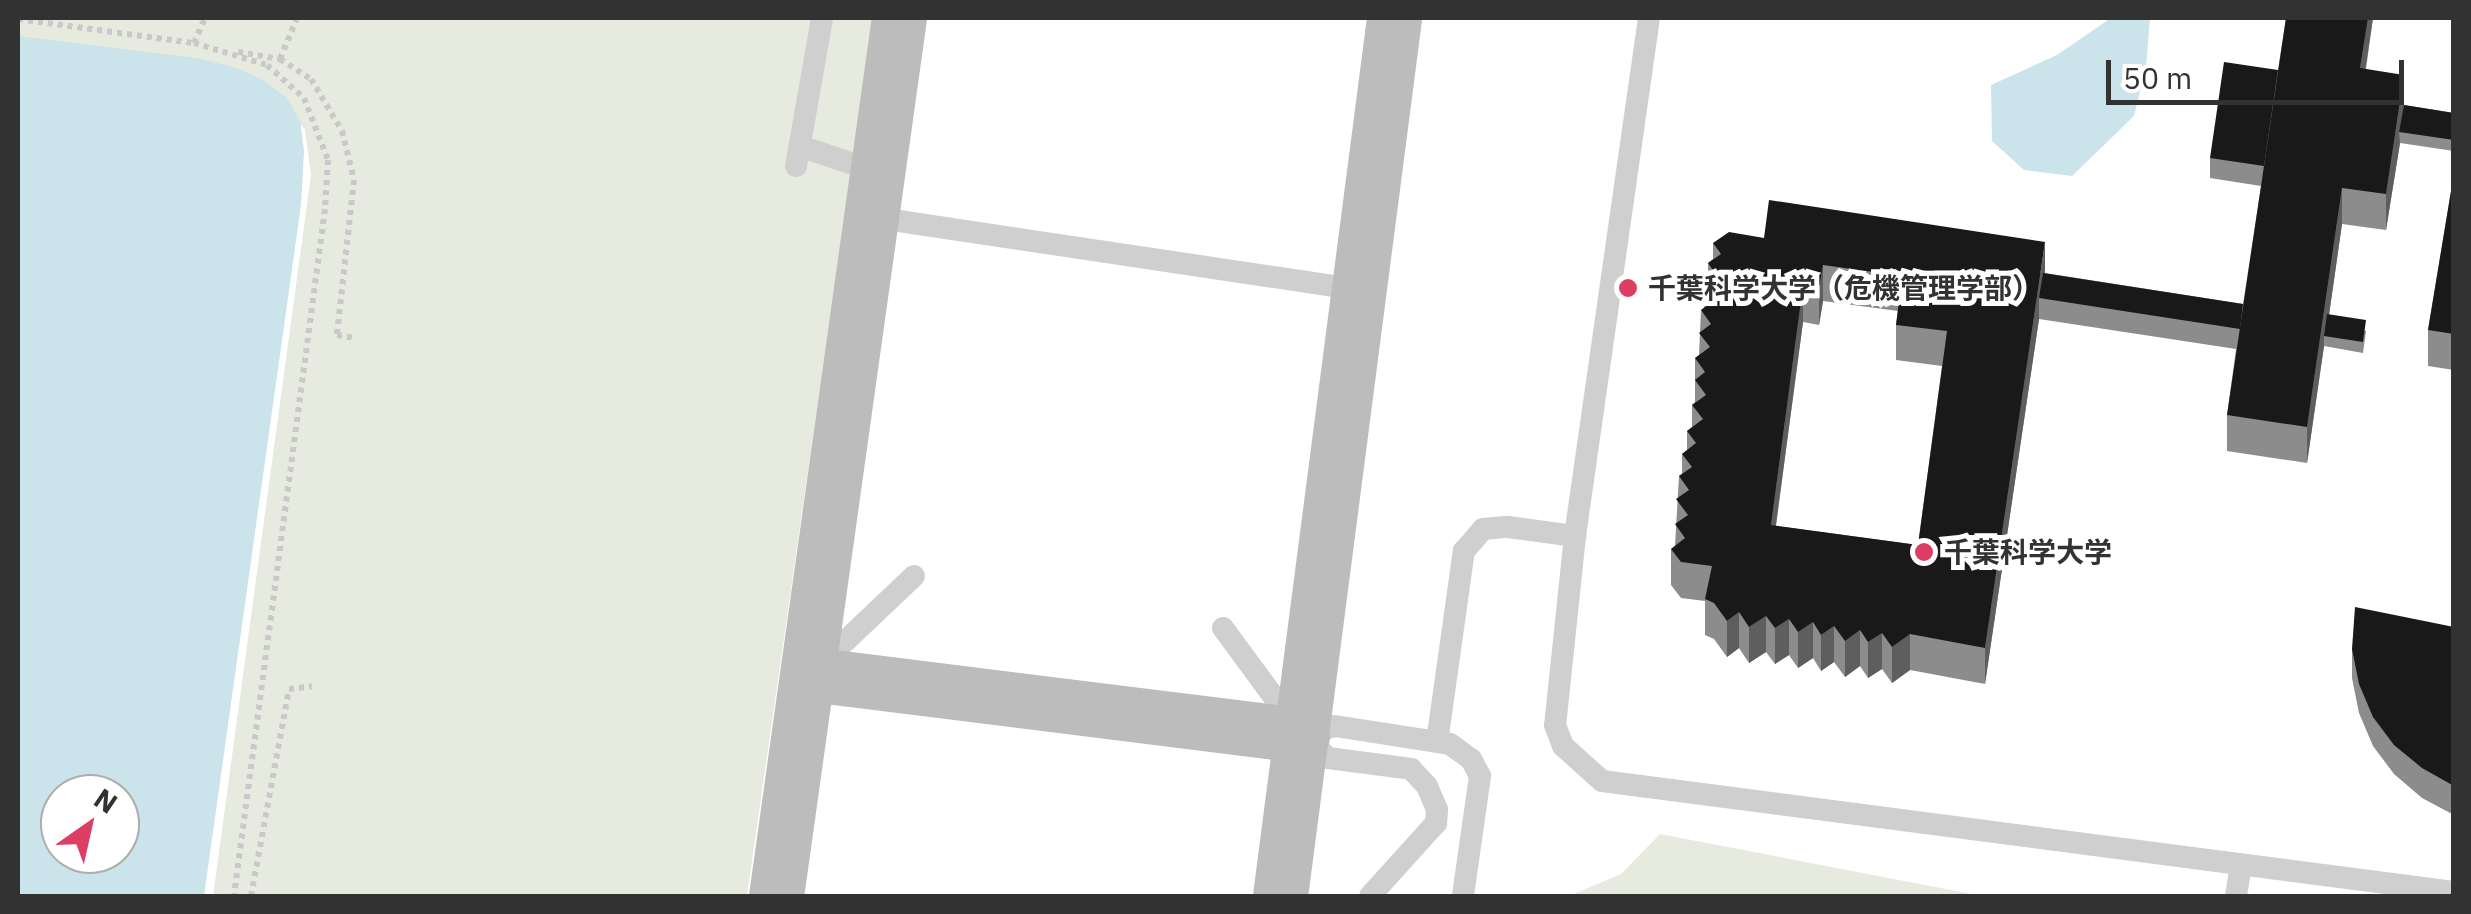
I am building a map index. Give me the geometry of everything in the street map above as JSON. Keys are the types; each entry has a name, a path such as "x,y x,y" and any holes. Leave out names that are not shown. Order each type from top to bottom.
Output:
{"street":[{"path":"776,896 899,18"},
{"path":"1280,896 1394,18"},
{"path":"810,674 1302,735"}],"lane":[{"path":"822,18 798,156 875,195 1359,290"},
{"path":"1649,18 1575,536 1555,726 1563,746 1602,782 2454,892"},
{"path":"1437,742 1464,551 1483,530 1508,527 1575,536"},
{"path":"810,674 914,576"},
{"path":"1223,628 1302,735 1328,758 1410,770 1427,786 1437,810 1436,823 1370,896"},
{"path":"1302,735 1335,726 1450,744 1471,758 1480,776 1463,896"},
{"path":"2236,896 2241,864"}],"path":[{"path":"194,44 205,18"},
{"path":"280,59 297,18"},
{"path":"18,19 280,59 312,79 342,131 354,180 337,335 354,338"},
{"path":"219,49 267,65 304,98 328,160 326,209 234,896"},
{"path":"251,896 288,690 312,686"}],"shaded area":[{"path":"18,18 873,18 747,896 213,896 311,175 305,130 276,98 18,50"},
{"path":"1660,834 1982,896 1569,896 1621,874"}],"water":[{"path":"2111,18 2150,18 2146,67 2134,116 2072,176 2024,170 1992,141 1991,85 2057,55"},
{"path":"18,36 197,58 234,67 263,80 286,97 300,120 304,151 301,205 204,896 18,896"}],"building":[{"path":"2286,18 2368,18 2360,68 2404,75 2386,194 2342,188 2307,427 2227,415"},
{"path":"2224,62 2278,70 2264,166 2210,158"},
{"path":"2404,105 2454,113 2454,140 2399,132"},
{"path":"2454,173 2454,334 2428,330"},
{"path":"1769,200 2045,242 1985,648 1910,634 1892,647 1882,633 1868,642 1860,630 1845,641 1834,626 1821,635 1813,622 1798,632 1789,619 1775,628 1766,616 1749,627 1739,612 1727,621 1714,603 1705,599 1712,566 1681,562 1671,549 1685,538 1675,524 1688,515 1676,499 1689,490 1679,476 1692,467 1682,454 1696,443 1687,431 1703,419 1692,405 1706,395 1695,380 1705,372 1695,358 1710,347 1699,333 1711,324 1701,310 1713,301 1704,288 1718,278 1708,263 1721,254 1713,243 1729,232 1764,238","holes":["1823,265 1902,276 1896,325 1947,331 1918,545 1771,525 1803,286 1819,289"]},
{"path":"2043,273 2243,304 2240,329 2039,298"},
{"path":"2327,314 2366,320 2363,342 2324,336"},
{"path":"2355,607 2454,627 2454,786 2422,768 2394,745 2373,717 2359,684 2352,649"}],"place":[{"name":"千葉科学大学（危機管理学部）","path":"1628,288"},
{"name":"千葉科学大学","path":"1924,552"}]}
